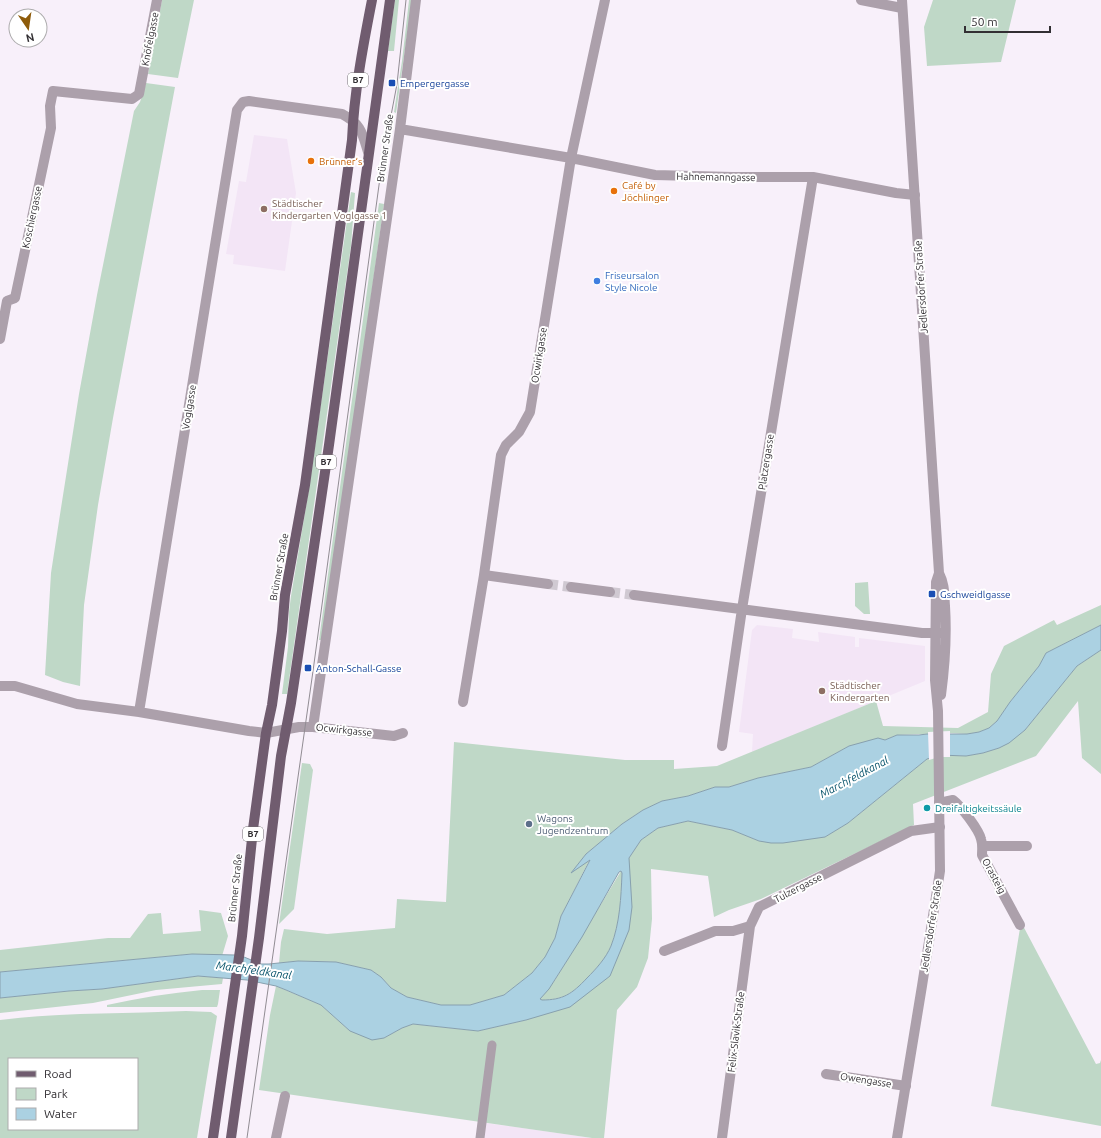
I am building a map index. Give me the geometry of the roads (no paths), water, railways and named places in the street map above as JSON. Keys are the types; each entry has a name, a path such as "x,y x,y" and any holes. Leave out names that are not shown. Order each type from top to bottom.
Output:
{"main road":[{"name":"Brünner Straße","path":"213,1138 242,936 253,829 266,733 272,705 282,631 285,595 306,478 352,140 353,120 364,40 372,0"},
{"name":"Brünner Straße","path":"231,1138 250,1007 281,756 327,453 390,0"}],"street":[{"name":"Knöfelgasse","path":"53,91 132,99 139,94 157,0"},
{"name":"Brünner Straße","path":"313,727 400,129 416,0"},
{"name":"Ocwirkgasse","path":"463,702 484,575 501,455 506,445 519,432 530,412 571,158 605,0"},
{"path":"861,0 902,4"},
{"name":"Jedlersdorfer Straße","path":"897,1138 940,871 938,711 936,680 936,582 939,574 902,4"},
{"name":"Koschiergasse","path":"0,338 7,301 15,298 51,128 50,106 53,91"},
{"name":"Voglgasse","path":"139,712 238,110 243,102 249,101 342,114 353,120"},
{"path":"353,120 363,135 368,152"},
{"name":"Hahnemanngasse","path":"400,129 571,158 655,176 813,177 914,195"},
{"name":"Platzergasse","path":"722,746 742,609 813,177"},
{"name":"Jedlersdorfer Straße","path":"938,711 943,679 946,632 944,582 939,574"},
{"path":"484,575 548,584"},
{"path":"571,587 610,592"},
{"path":"634,595 922,633 946,632"},
{"path":"0,686 15,686 77,704 139,712 266,733"},
{"name":"Ocwirkgasse","path":"266,733 299,727 313,727 394,736 403,733"},
{"name":"Orasteig","path":"939,803 953,800 959,805 981,837 983,846 982,856 1020,925"},
{"name":"Tulzergasse","path":"750,926 759,907 911,831 940,827"},
{"path":"983,846 1027,846"},
{"path":"664,951 715,931 733,931 750,926"},
{"name":"Felix-Slavik-Straße","path":"722,1138 750,926"},
{"path":"480,1138 492,1045"},
{"name":"Owengasse","path":"826,1074 906,1086"},
{"path":"276,1138 285,1096"}],"water":[{"name":"Marchfeldkanal","path":"1101,625 1101,650 1077,666 1025,730 1009,743 983,753 966,756 939,755 927,759 848,823 825,837 783,843 771,843 759,841 732,830 688,821 658,828 641,840 629,858 632,907 629,930 610,976 570,1007 526,1020 478,1031 413,1024 384,1038 372,1040 350,1031 321,1005 276,986 247,980 198,976 102,989 0,998 0,972 192,954 235,955 261,964 298,961 336,962 371,970 381,977 391,988 407,997 441,1005 470,1005 504,995 532,973 545,957 555,938 561,916 590,860 571,873 586,854 622,824 643,810 662,801 688,796 715,787 729,787 758,778 811,767 849,746 878,738 885,740 897,735 967,734 979,732 989,728 997,721 1039,666 1046,653","holes":["621,871 618,919 614,937 606,955 594,971 572,992 556,999 540,999 549,989 582,937 619,872"]}],"tunnel":[{"path":"548,584 571,587"},
{"path":"610,592 634,595"}],"tram line":[{"path":"247,1138 313,671 382,163 397,84 406,0"}],"place":[{"name":"Empergergasse","path":"392,83"},
{"name":"Brünner‘s","path":"311,161"},
{"name":"Café by Jöchlinger","path":"614,191"},
{"name":"Städtischer Kindergarten Voglgasse 1","path":"264,209"},
{"name":"Friseursalon Style Nicole","path":"597,281"},
{"name":"Gschweidlgasse","path":"932,594"},
{"name":"Anton-Schall-Gasse","path":"308,668"},
{"name":"Städtischer Kindergarten","path":"822,691"},
{"name":"Dreifaltigkeitssäule","path":"927,808"},
{"name":"Wagons Jugendzentrum","path":"529,824"}]}
